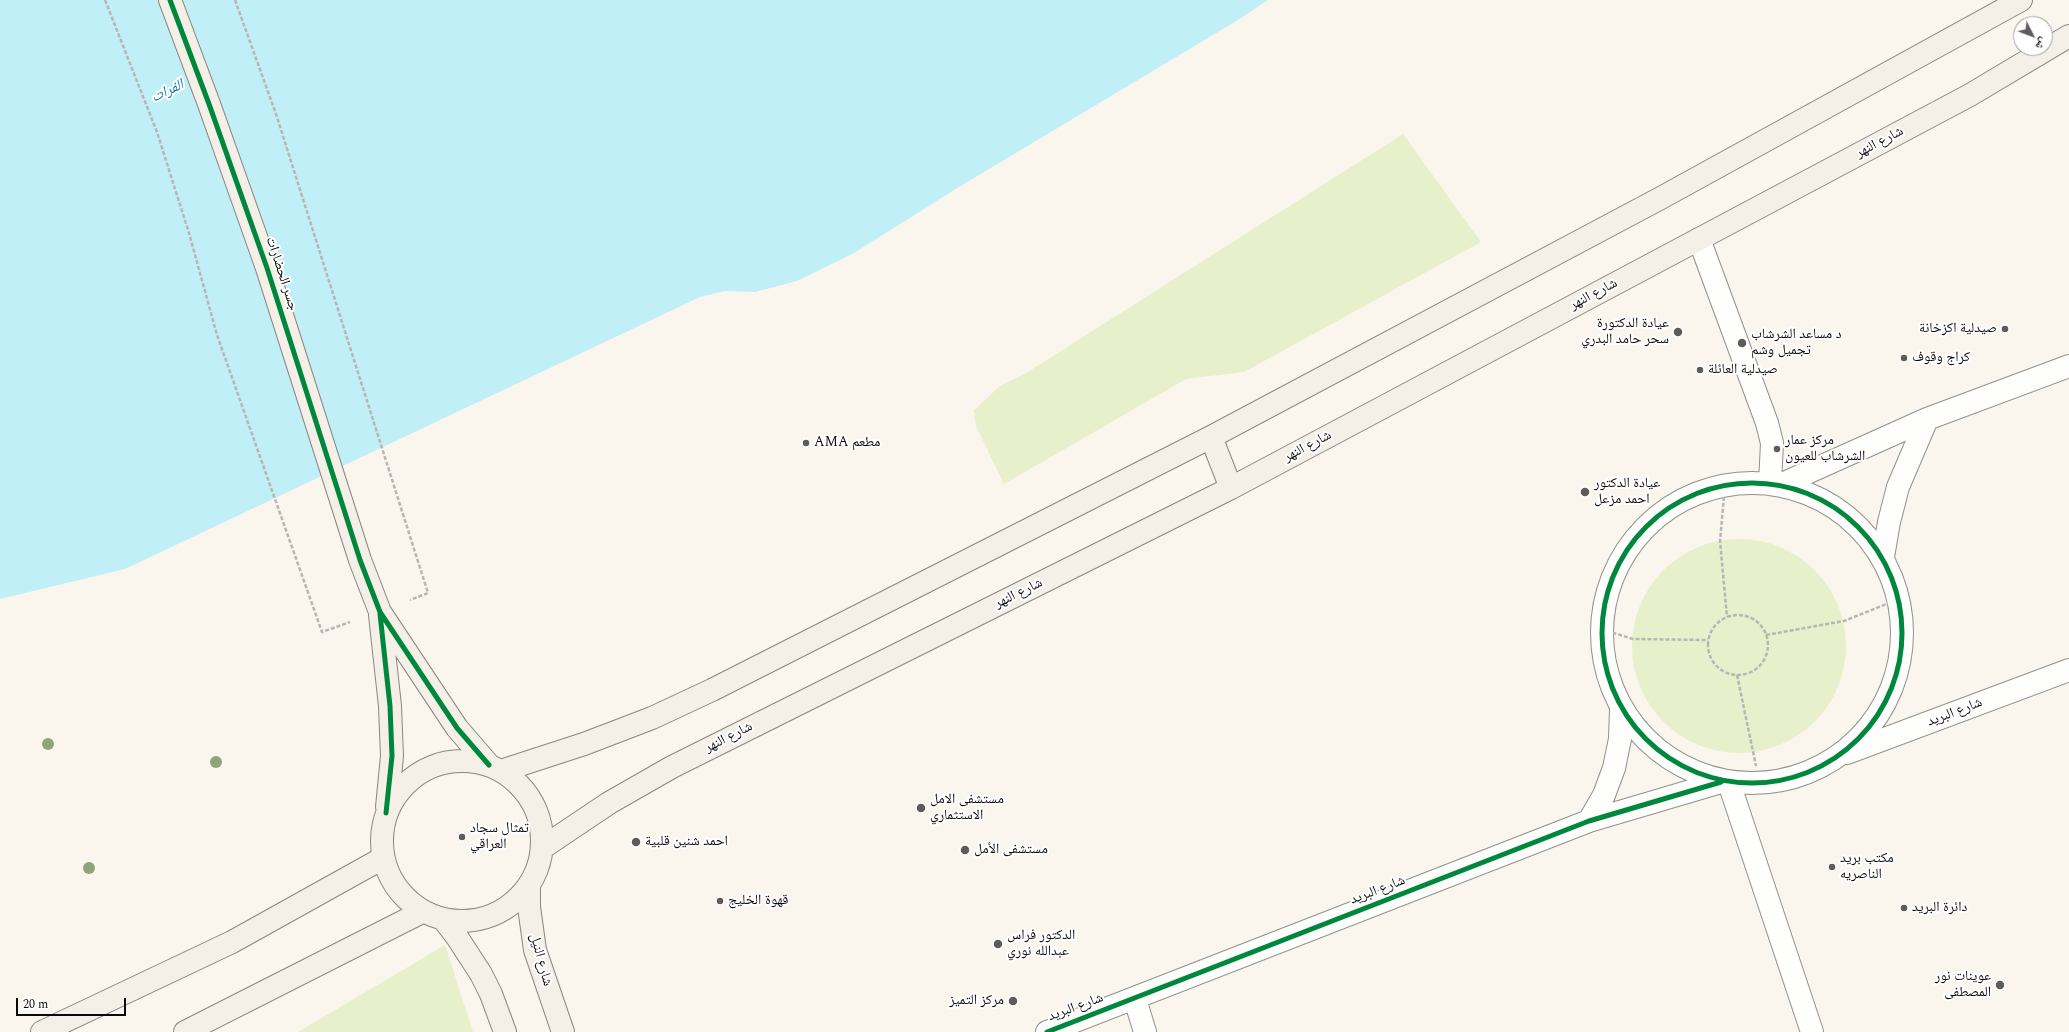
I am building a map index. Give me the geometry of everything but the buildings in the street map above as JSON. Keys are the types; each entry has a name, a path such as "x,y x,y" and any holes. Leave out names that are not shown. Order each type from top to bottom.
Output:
{"main road":[{"name":"جسر الحضارات","path":"170,0 209,104 267,268 360,560 380,612"},
{"path":"386,813 398,791 417,774 440,764 464,760 495,768 584,744 652,718 712,690 1211,437 1659,199 2021,0"},
{"name":"شارع النهر","path":"542,848 608,803 672,767 1231,488 1970,95 2069,36"},
{"path":"1211,437 1231,488"},
{"path":"380,612 457,728 495,768 520,785 533,803 541,825 542,848 538,867 529,885 513,903 492,916 468,922 444,920 422,912 404,898 391,880 383,858 381,835 386,813 392,756 390,706 380,612"},
{"path":"42,1032 232,942 383,858"},
{"name":"شارع النيل","path":"529,885 529,907 535,950 563,1032"},
{"path":"185,1032 422,912"},
{"path":"444,920 462,943 491,994 505,1032"}],"street":[{"path":"1699,239 1767,423 1772,443 1775,484"},
{"path":"1775,484 1927,419 2069,366"},
{"path":"1883,557 1889,522 1898,487 1927,419"},
{"path":"1748,482 1775,484 1811,494 1840,510 1864,531 1883,557 1899,599 1902,642 1894,686 1872,724 1841,755 1803,775 1762,784 1725,782 1682,768 1647,743 1621,710 1605,671 1600,629 1605,596 1618,563 1637,536 1663,512 1692,495 1725,485 1748,482"},
{"name":"شارع البريد","path":"1841,755 2069,670"},
{"path":"1589,821 1604,795 1614,768 1620,739 1621,710"},
{"path":"1725,782 1812,1032"},
{"name":"شارع البريد","path":"1046,1032 1135,999 1589,821 1725,782"},
{"path":"1135,999 1145,1032"}],"path":[{"path":"105,0 157,132 189,233 217,335 322,632"},
{"path":"235,0 276,114 428,593"},
{"path":"1725,485 1720,541 1727,617"},
{"path":"1766,635 1844,621 1899,599"},
{"path":"1737,615 1755,620 1766,635 1766,654 1762,662 1747,674 1737,675 1726,673 1715,663 1708,650 1708,640 1715,626 1727,617 1737,615"},
{"path":"1600,629 1633,638 1708,640"},
{"path":"1737,675 1752,753 1762,784"}],"green space":[{"path":"1403,134 1481,242 1244,372 1186,379 1004,484 976,426 974,410 1001,385 1023,375"},
{"path":"1739,539 1760,541 1780,547 1798,557 1815,570 1828,587 1838,605 1844,625 1846,646 1844,667 1838,687 1828,705 1815,722 1798,735 1780,745 1760,751 1739,753 1718,751 1698,745 1680,735 1663,722 1650,705 1640,687 1634,667 1632,646 1634,625 1640,605 1650,587 1663,570 1680,557 1698,547 1718,541"},
{"path":"445,945 473,1032 298,1032"}],"water":[{"name":"الفرات","path":"0,0 1268,0 1238,20 954,190 854,253 797,281 755,292 725,291 700,297 125,569 0,599"}],"cycle path":[{"path":"170,0 209,104 267,268 360,560 380,612 457,728 489,765"},
{"path":"1737,483 1767,483 1796,489 1823,500 1847,517 1868,538 1877,549 1891,575 1896,589 1902,618 1902,633 1902,648 1896,677 1885,704 1868,728 1847,749 1823,766 1796,777 1767,783 1737,783 1708,777 1681,766 1657,749 1627,717 1619,704 1608,677 1602,648 1602,618 1608,589 1619,562 1636,538 1668,508 1681,500 1708,489 1737,483"},
{"path":"380,614 390,706 392,756 386,813"},
{"path":"1047,1032 1589,821 1721,782"}],"place":[{"name":"صيدلية اكزخانة","path":"2005,329"},
{"name":"عيادة الدكتورة سحر حامد البدري","path":"1678,332"},
{"name":"د مساعد الشرشاب تجميل وشم","path":"1742,343"},
{"name":"كراج وقوف","path":"1904,358"},
{"name":"صيدلية العائلة","path":"1700,370"},
{"name":"AMA مطعم","path":"806,443"},
{"name":"مركز عمار الشرشاب للعيون","path":"1777,449"},
{"name":"عيادة الدكتور احمد مزعل","path":"1585,492"},
{"name":"مستشفى الامل الاستثماري","path":"921,808"},
{"name":"تمثال سجاد العراقي","path":"462,837"},
{"name":"احمد شنين قلبية","path":"636,842"},
{"name":"مستشفى الأمل","path":"965,850"},
{"name":"مكتب بريد الناصريه","path":"1832,867"},
{"name":"قهوة الخليج","path":"720,901"},
{"name":"دائرة البريد","path":"1904,908"},
{"name":"ﺍﻟﺪﻛﺘﻮﺭ ﻓﺮﺍﺱ ﻋﺒﺪﺍﻟﻠﻪ ﻧﻮﺭﻱ","path":"998,944"},
{"name":"عوينات نور المصطفى","path":"2000,985"},
{"name":"مركز التميز","path":"1013,1001"}]}
